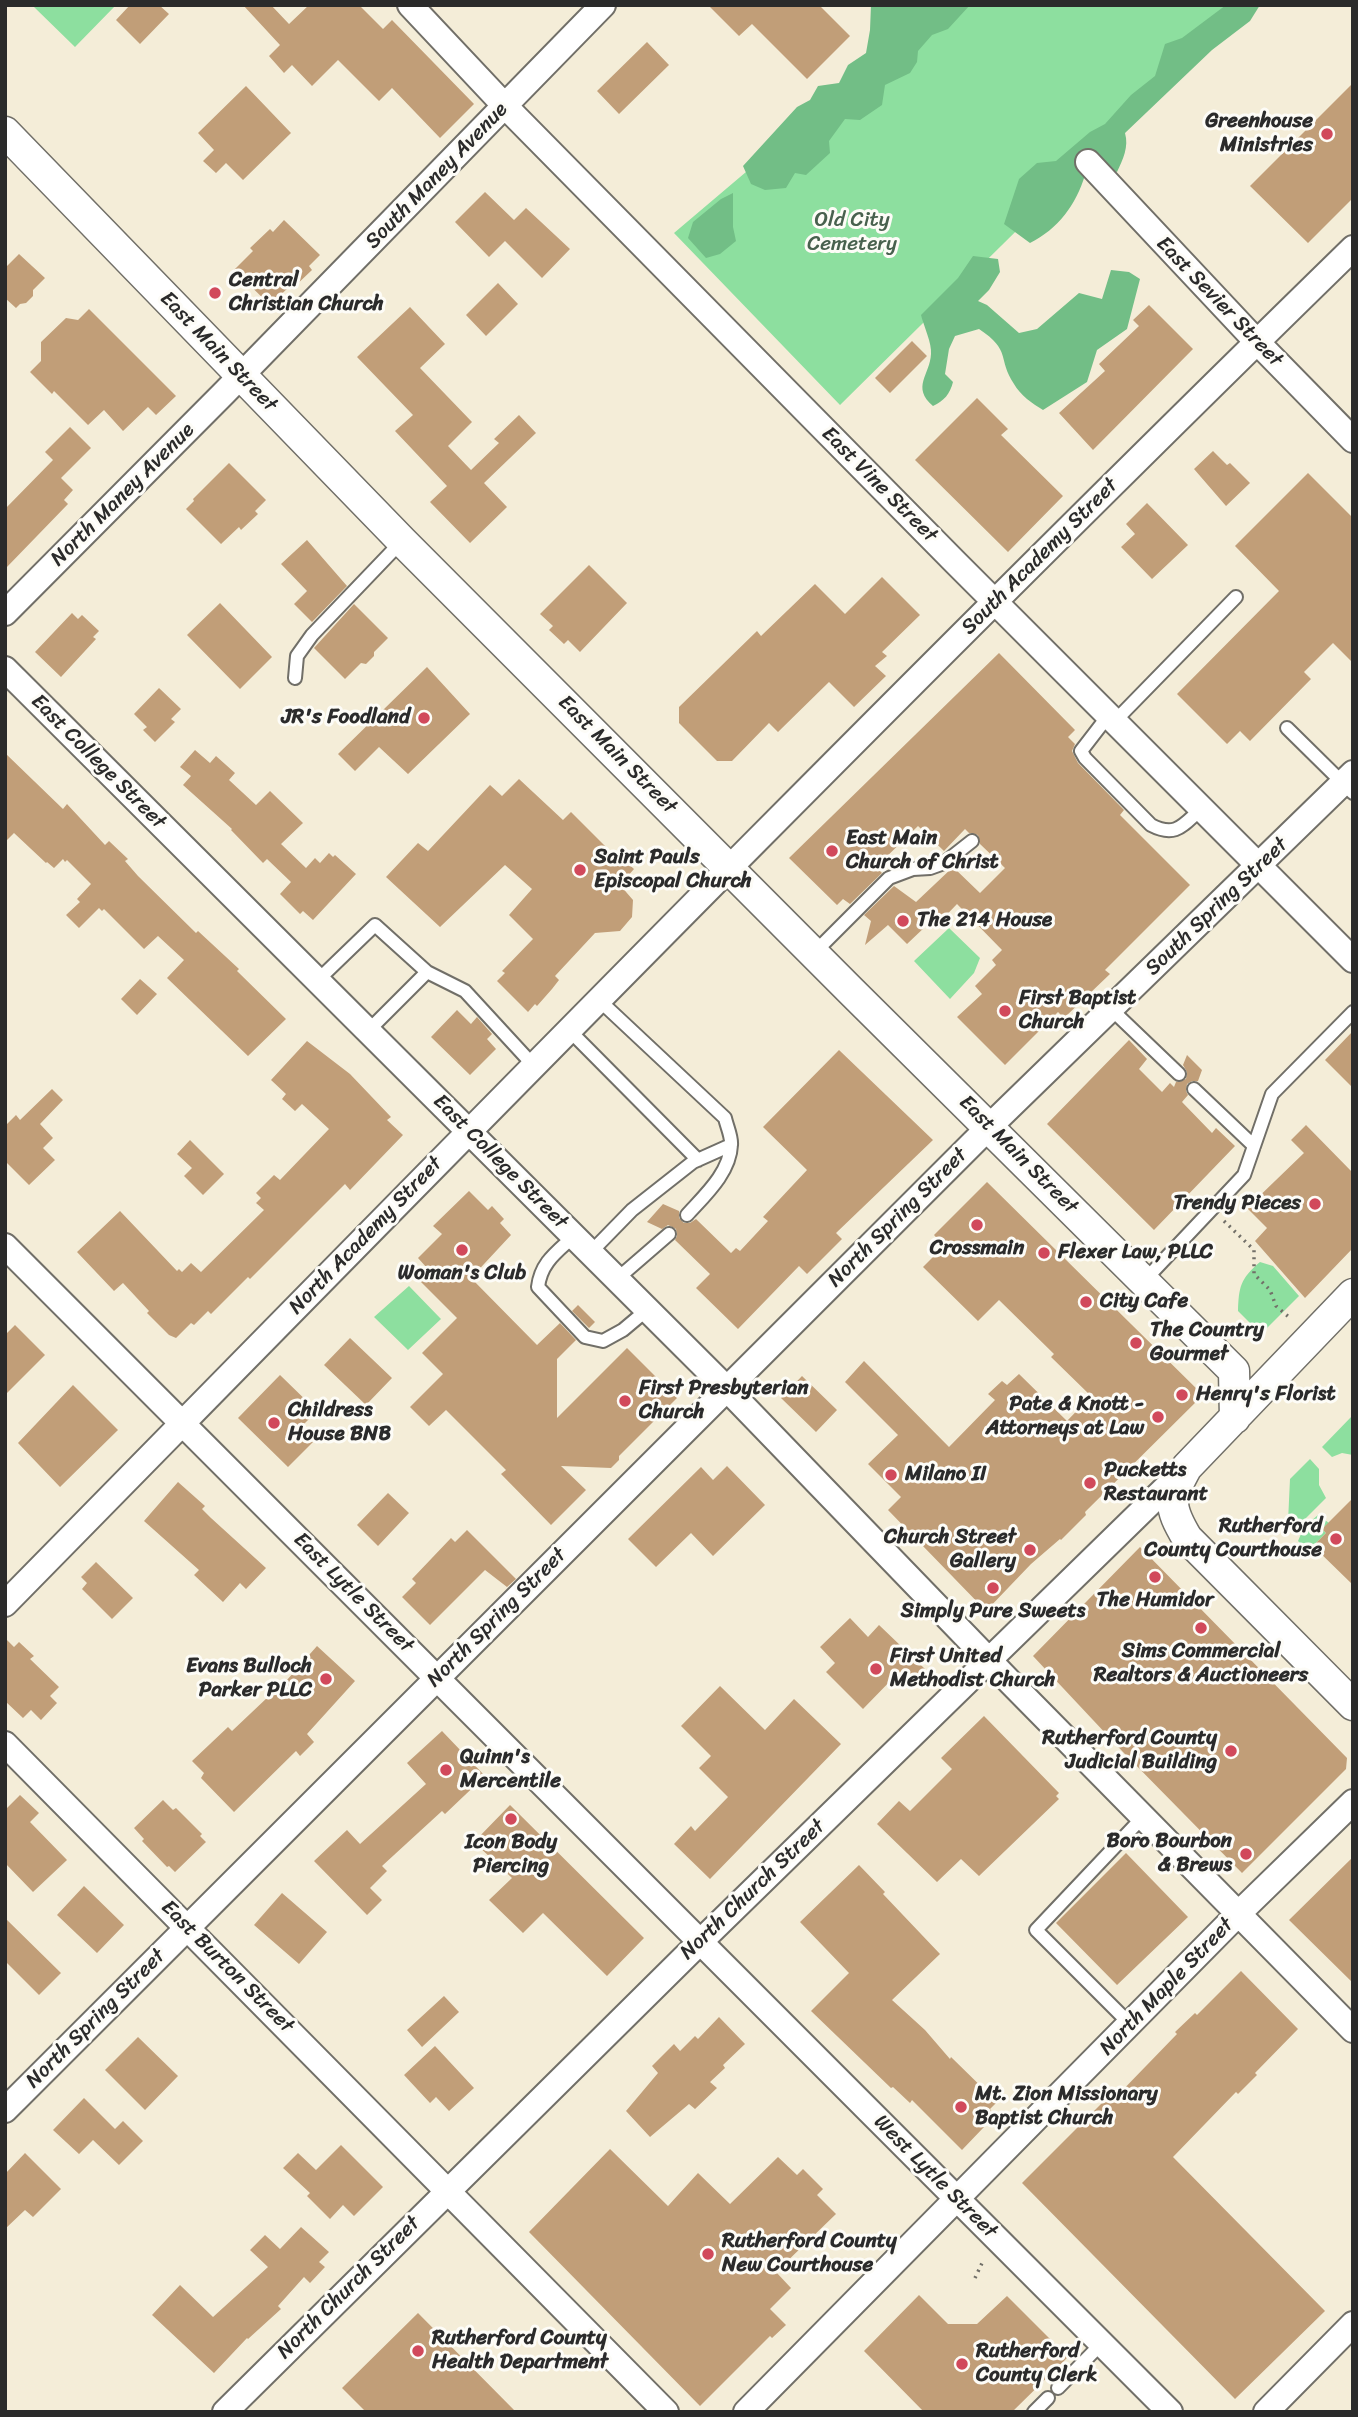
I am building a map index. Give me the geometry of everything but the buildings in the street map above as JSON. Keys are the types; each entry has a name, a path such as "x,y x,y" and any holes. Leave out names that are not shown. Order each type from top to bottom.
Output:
{"street":[{"name":"East Vine Street","path":"410,5 505,106 1353,960"},
{"name":"South Maney Avenue","path":"240,376 603,5"},
{"name":"East Main Street","path":"5,132 402,541 1234,1371"},
{"name":"East Sevier Street","path":"1088,162 1353,440"},
{"name":"South Academy Street","path":"730,869 1353,248"},
{"name":"North Maney Avenue","path":"5,613 240,376"},
{"name":"East College Street","path":"5,669 727,1388 1237,1915 1349,2018"},
{"name":"South Spring Street","path":"989,1127 1349,783"},
{"name":"North Academy Street","path":"5,1604 730,869"},
{"name":"North Spring Street","path":"5,2110 989,1127"},
{"name":"East Lytle Street","path":"5,1246 438,1677 699,1943"},
{"name":"North Church Street","path":"225,2412 1187,1466 1353,1294"},
{"path":"1320,1327 1336,1314 1353,1311"},
{"path":"1235,1418 1234,1371 1281,1368"},
{"path":"1187,1466 1176,1486 1172,1501 1175,1518 1187,1538 1353,1705"},
{"name":"East Burton Street","path":"5,1744 666,2412"},
{"name":"North Maple Street","path":"746,2412 1237,1915 1353,1802"},
{"name":"West Lytle Street","path":"699,1943 1170,2412"},
{"path":"1266,2412 1353,2324"}],"lane":[{"path":"295,678 297,656 312,635 402,541"},
{"path":"1201,808 1179,829 1165,832 1151,825 1081,751 1236,597"},
{"path":"1287,728 1349,783"},
{"path":"814,953 889,878 913,869 944,863 972,841"},
{"path":"318,980 374,925 427,972 465,991 534,1066"},
{"path":"368,1031 427,972"},
{"path":"599,1000 725,1118 732,1144 727,1163 716,1183 687,1215"},
{"path":"1111,1009 1179,1074"},
{"path":"1144,1281 1244,1175 1272,1094 1353,1012"},
{"path":"569,1030 698,1160"},
{"path":"1194,1089 1254,1146"},
{"path":"648,1309 603,1341 586,1337 538,1287 540,1272 632,1210 698,1160 732,1144"},
{"path":"617,1279 669,1234"},
{"path":"1130,2024 1036,1930 1142,1818"},
{"path":"1058,2388 1102,2343"},
{"path":"1034,2412 1048,2398"}],"path":[{"path":"1213,1209 1254,1250 1254,1274 1270,1290 1276,1306 1290,1318"},
{"path":"975,2278 983,2261"}],"green space":[{"path":"116,5 75,47 34,7"},
{"path":"871,5 970,5 948,29 932,35 918,51 917,62 910,73 885,85 882,105 860,120 845,119 829,141 830,153 806,175 795,173 786,188 765,190 751,184 743,166 797,107 810,100 818,86 839,83 848,65 866,53"},
{"name":"Old City Cemetery","path":"943,5 1245,5 840,405 674,233"},
{"path":"1226,5 1260,5 1250,21 1212,50 1125,133 1126,148 1117,172 1102,168 1085,175 1077,196 1065,215 1049,231 1030,243 1004,224 1019,179 1037,163 1056,161 1090,132 1105,124 1131,95 1155,76 1165,44 1182,38"},
{"path":"733,193 733,227 736,241 720,254 706,258 688,238 693,222 721,199"},
{"path":"973,256 998,259 1000,272 989,290 978,301 987,305 1019,333 1037,329 1079,293 1102,299 1111,270 1129,272 1140,279 1127,329 1097,350 1087,382 1043,410 1017,388 1009,375 1000,349 989,337 979,329 955,336 949,349 945,374 953,382 952,386 946,397 933,406 923,393 922,387 931,350 921,315 958,278"},
{"path":"949,928 980,958 974,973 950,999 914,961"},
{"path":"1260,1262 1273,1266 1299,1296 1261,1334 1238,1311 1242,1284 1248,1273"},
{"path":"409,1286 441,1319 408,1350 374,1317"},
{"path":"1353,1415 1353,1455 1342,1453 1332,1457 1322,1447"},
{"path":"1310,1459 1319,1469 1319,1485 1326,1498 1297,1527 1288,1522 1290,1479"},
{"path":"1318,1515 1329,1523 1322,1529 1326,1533 1313,1546 1320,1553 1307,1550 1298,1541 1304,1527"}],"place":[{"name":"Greenhouse Ministries","path":"1327,134"},
{"name":"Central Christian Church","path":"215,293"},
{"name":"JR's Foodland","path":"424,718"},
{"name":"East Main Church of Christ","path":"832,851"},
{"name":"Saint Pauls Episcopal Church","path":"580,870"},
{"name":"The 214 House","path":"903,921"},
{"name":"First Baptist Church","path":"1005,1011"},
{"name":"Trendy Pieces","path":"1315,1204"},
{"name":"Crossmain","path":"977,1225"},
{"name":"Woman's Club","path":"462,1250"},
{"name":"Flexer Law, PLLC","path":"1044,1253"},
{"name":"City Cafe","path":"1086,1302"},
{"name":"The Country Gourmet","path":"1136,1343"},
{"name":"Henry's Florist","path":"1182,1395"},
{"name":"First Presbyterian Church","path":"625,1401"},
{"name":"Pate & Knott - Attorneys at Law","path":"1158,1417"},
{"name":"Childress House BNB","path":"274,1423"},
{"name":"Milano II","path":"891,1475"},
{"name":"Pucketts Restaurant","path":"1090,1483"},
{"name":"Rutherford County Courthouse","path":"1336,1539"},
{"name":"Church Street Gallery","path":"1030,1550"},
{"name":"The Humidor","path":"1155,1577"},
{"name":"Simply Pure Sweets","path":"993,1588"},
{"name":"Sims Commercial Realtors & Auctioneers","path":"1201,1628"},
{"name":"First United Methodist Church","path":"876,1669"},
{"name":"Evans Bulloch Parker PLLC","path":"326,1679"},
{"name":"Rutherford County Judicial Building","path":"1231,1751"},
{"name":"Quinn's Mercentile","path":"446,1770"},
{"name":"Icon Body Piercing","path":"511,1819"},
{"name":"Boro Bourbon & Brews","path":"1246,1854"},
{"name":"Mt. Zion Missionary Baptist Church","path":"961,2107"},
{"name":"Rutherford County New Courthouse","path":"708,2254"},
{"name":"Rutherford County Health Department","path":"418,2351"},
{"name":"Rutherford County Clerk","path":"962,2364"}]}
